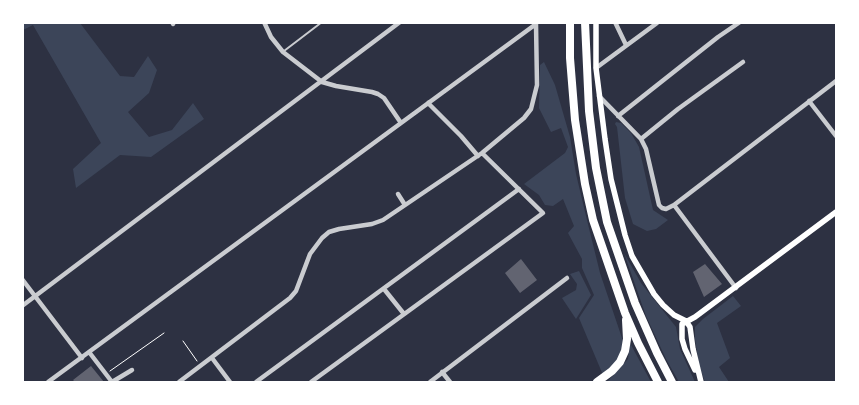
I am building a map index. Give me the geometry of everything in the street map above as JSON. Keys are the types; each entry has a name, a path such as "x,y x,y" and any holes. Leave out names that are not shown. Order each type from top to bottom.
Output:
{"highway":[{"path":"570,22 570,58 575,120 593,220 625,313 658,382"},
{"path":"585,22 588,111 596,168 607,222 635,302 672,382"},
{"path":"597,382 612,371 620,362 625,351 627,339 625,313"}],"main road":[{"path":"596,22 596,68 611,179 622,226 632,256 644,278 663,306 686,321 690,327 701,381"},
{"path":"701,381 685,349 682,339 682,324 693,319 736,288 836,212"},
{"path":"690,327 693,319"}],"street":[{"path":"264,22 271,38 283,52 322,82 378,94 384,98 401,123"},
{"path":"22,306 400,22"},
{"path":"615,22 626,45"},
{"path":"618,116 740,22"},
{"path":"48,382 536,23"},
{"path":"179,382 290,298 296,290 310,254 329,232 372,224 383,220 480,155 516,126 531,109 537,85 536,23"},
{"path":"596,68 657,23"},
{"path":"642,139 678,109 743,62"},
{"path":"600,96 642,139 646,149 658,205 666,208 674,205 836,81"},
{"path":"809,101 836,136"},
{"path":"311,382 543,213 480,155 428,103"},
{"path":"256,382 519,189"},
{"path":"398,194 405,205"},
{"path":"674,205 736,288"},
{"path":"430,382 567,278"},
{"path":"22,279 82,358"},
{"path":"384,289 404,314"},
{"path":"89,352 112,382 132,370"},
{"path":"212,358 230,382"},
{"path":"442,372 450,382"}],"lane":[{"path":"283,52 322,22"}],"path":[{"path":"106,374 164,333"},
{"path":"183,341 201,366"}],"shaded area":[{"path":"23,22 80,23 120,76 134,77 148,56 157,70 149,93 128,112 149,137 172,130 193,103 204,119 151,157 120,155 76,188 73,169 101,143 33,25 23,30"},
{"path":"544,62 555,85 570,137 576,174 600,273 623,341 621,354 616,363 603,375 579,318 594,295 582,268 582,259 568,233 574,226 563,199 553,206 545,205 539,195 524,184 565,153 568,147 561,128 551,132 539,108 540,65"},
{"path":"616,122 621,123 631,133 639,147 653,210 668,220 656,229 647,231 633,224 625,198"},
{"path":"624,253 641,283 676,327 680,349 695,382 679,382 666,359 646,316"},
{"path":"579,271 591,295 576,319 562,298 576,290 577,284 570,274"},
{"path":"733,296 741,306 717,323 730,358 719,367 729,382 705,382 699,365 695,327"},
{"path":"630,343 651,382 607,382 628,359"}],"building":[{"path":"521,259 537,280 520,293 505,273"},
{"path":"705,264 722,284 704,297 693,272"},
{"path":"91,366 104,382 75,382 73,380"}]}
